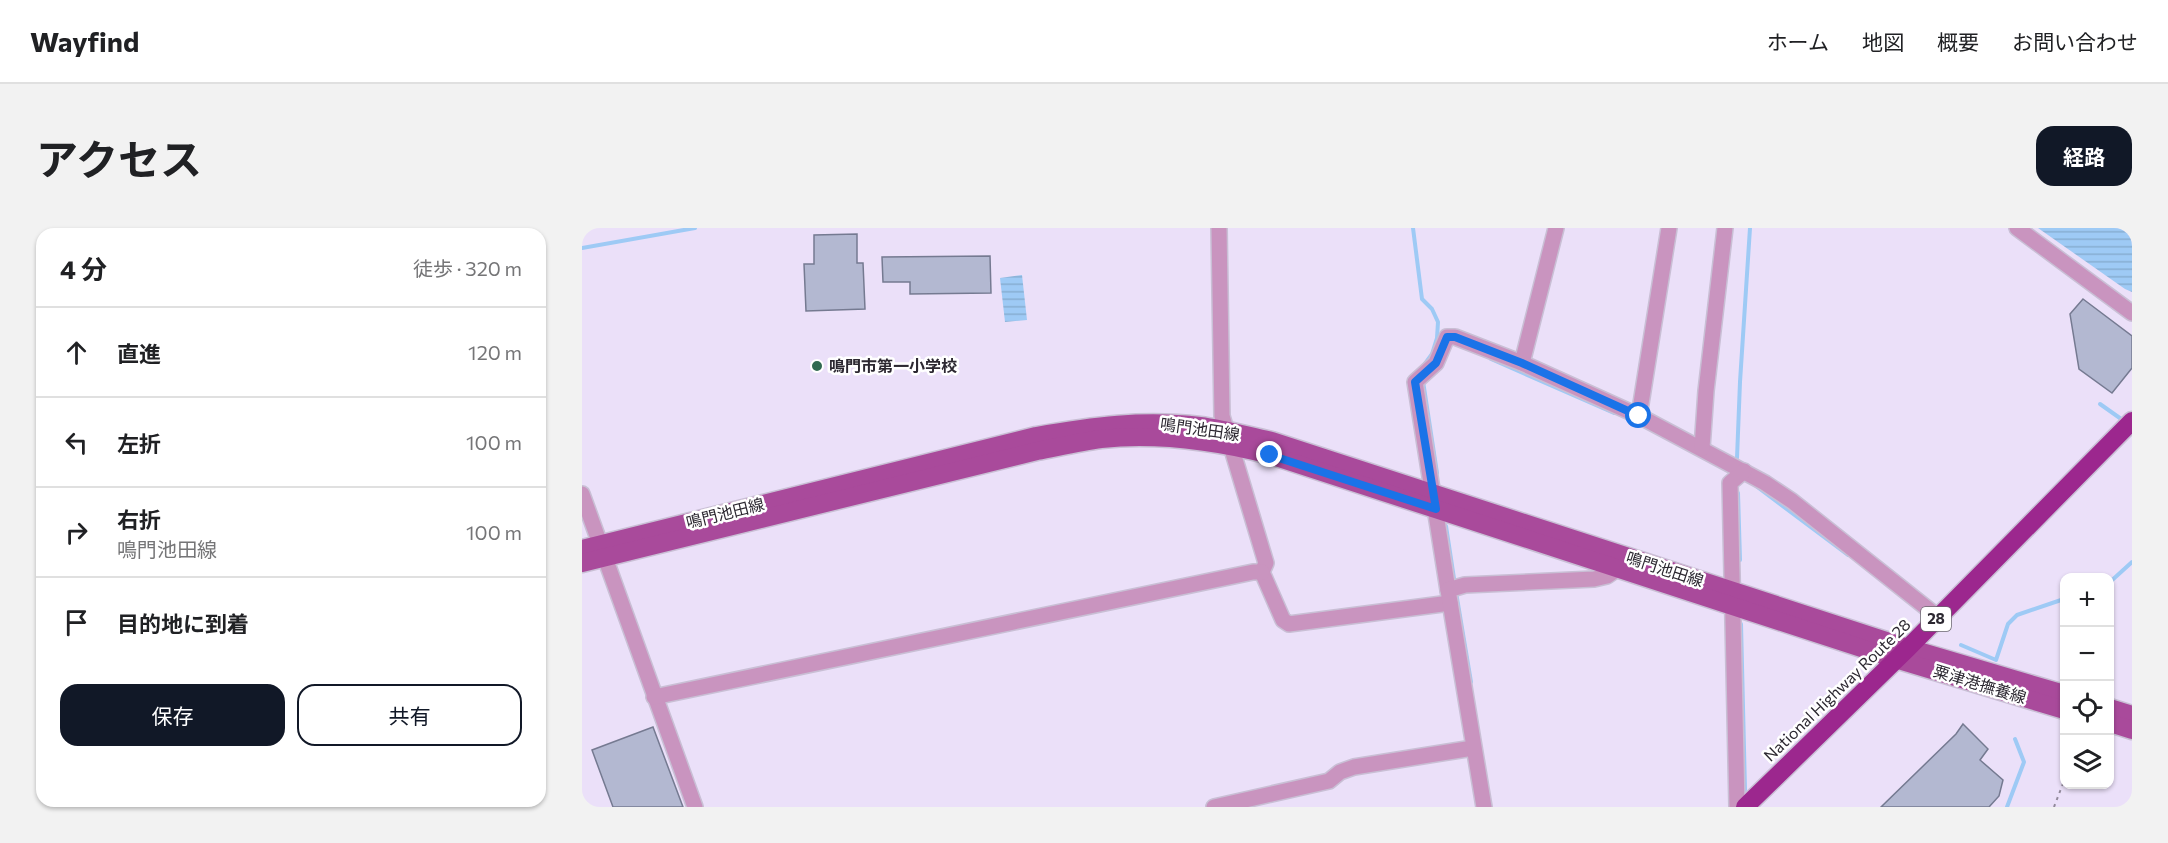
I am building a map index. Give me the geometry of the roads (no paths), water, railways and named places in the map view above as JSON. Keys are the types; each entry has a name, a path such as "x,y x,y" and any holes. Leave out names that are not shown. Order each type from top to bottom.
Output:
{"highway":[{"name":"National Highway Route 28","path":"1745,807 1902,653 2128,425"}],"main road":[{"name":"鳴門池田線","path":"582,549 603,550 1037,451 1101,440 1149,437 1228,438 1270,455 1434,501 1902,653"},
{"name":"鳴門池田線","path":"1434,501 1617,569 1733,598"},
{"name":"鳴門池田線","path":"582,563 603,550"},
{"name":"粟津港撫養線","path":"1902,653 2060,693"},
{"name":"粟津港撫養線","path":"1902,653 2060,709"},
{"path":"2114,710 2132,715"},
{"path":"2114,725 2132,730"}],"street":[{"path":"1219,228 1222,416 1266,563 1262,572 1283,620 1289,624 1454,592 1594,579 1607,576 1617,569"},
{"path":"1522,363 1556,228"},
{"path":"1639,416 1669,228"},
{"path":"1702,448 1706,391 1725,228"},
{"path":"2017,228 2132,313"},
{"path":"1484,807 1473,748 1454,592 1434,501 1415,382 1436,363 1447,337 1455,337 1522,363 1639,416 1744,471 1792,501 1938,617"},
{"path":"1737,807 1730,483 1744,471"},
{"path":"582,494 695,807"},
{"path":"654,697 1115,599 1262,572"},
{"path":"1214,807 1329,781 1340,772 1354,766 1473,748"}],"water":[{"path":"2038,228 2132,228 2132,292 2125,289"},
{"path":"1022,275 1027,320 1005,322 1000,278"}],"waterway":[{"path":"582,248 695,228"},
{"path":"1413,228 1422,299 1432,309 1438,322 1437,338 1432,354 1424,365"},
{"path":"1737,458 1750,228"},
{"path":"1491,359 1614,413"},
{"path":"1423,381 1437,473"},
{"path":"2100,404 2124,421"},
{"path":"1756,486 1848,555"},
{"path":"1738,493 1740,560"},
{"path":"1446,526 1455,585"},
{"path":"2114,578 2132,562"},
{"path":"1456,592 1471,682"},
{"path":"1961,645 1996,660 2008,624 2017,615 2060,600"},
{"path":"1741,624 1745,790"},
{"path":"2007,807 2024,762 2015,739"}],"place":[{"name":"鳴門市第一小学校","path":"817,366"}]}
